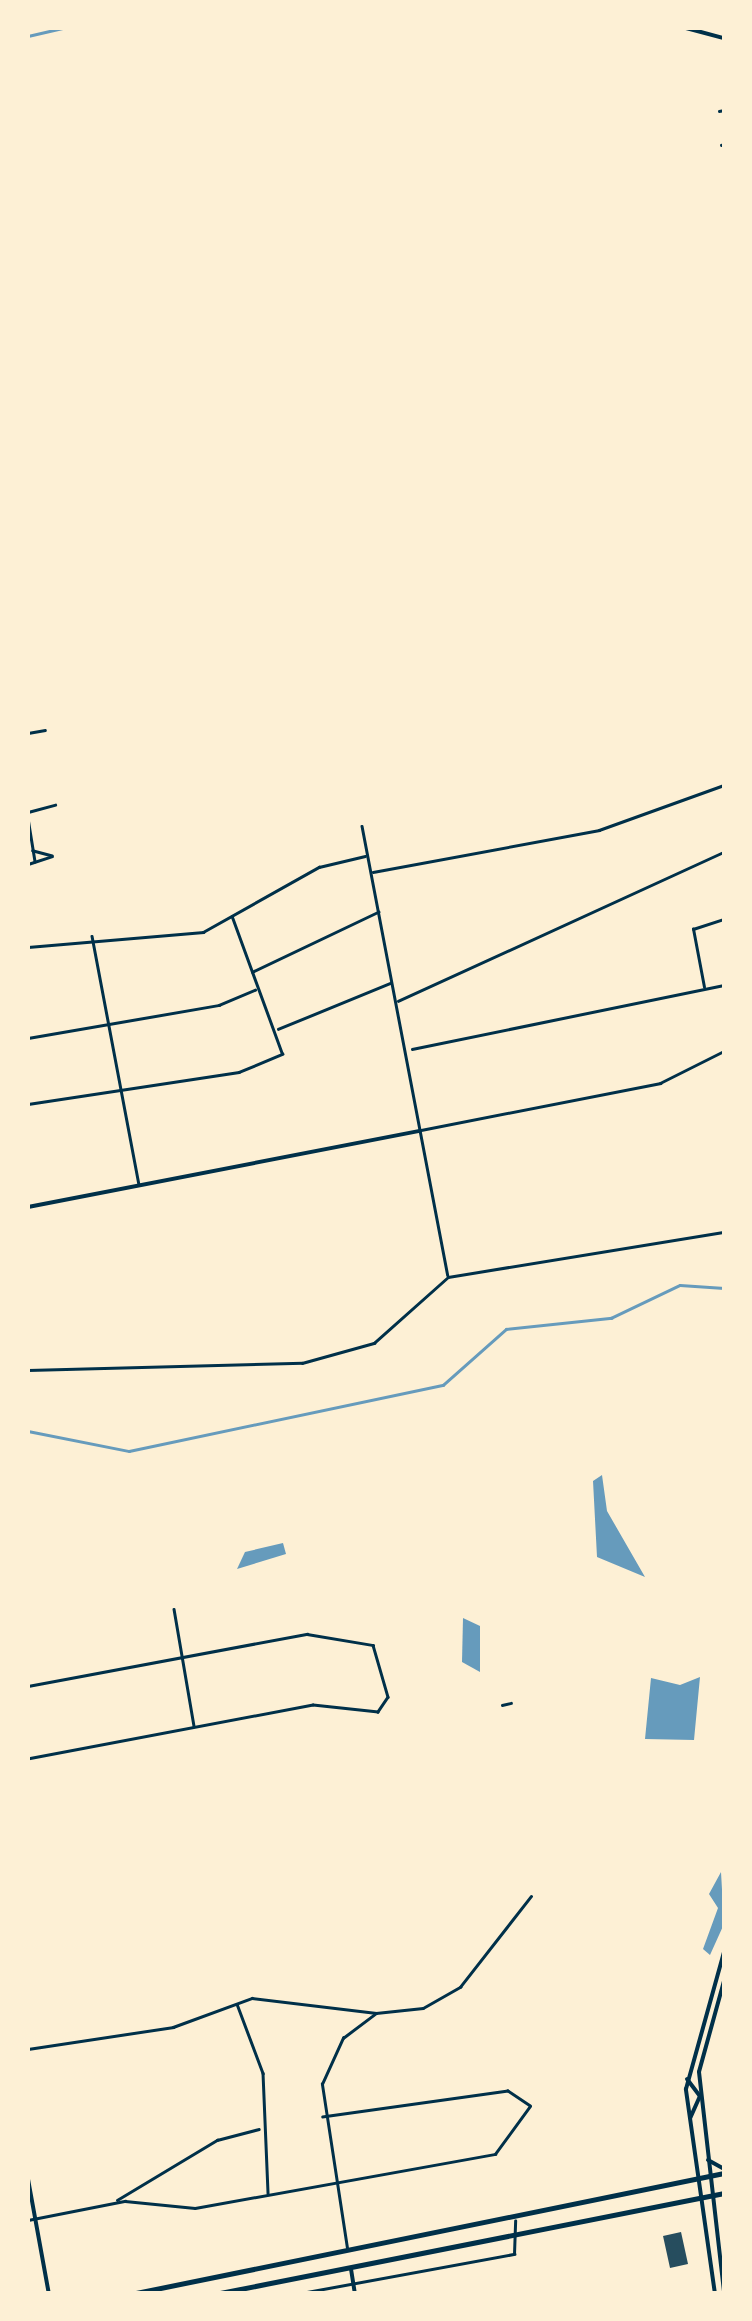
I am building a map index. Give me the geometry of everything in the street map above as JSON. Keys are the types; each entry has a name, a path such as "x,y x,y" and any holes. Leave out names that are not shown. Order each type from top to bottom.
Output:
{"highway":[{"path":"131,2294 515,2221 708,2178 724,2171"},
{"path":"215,2294 518,2239 724,2193"}],"street":[{"path":"686,28 724,38"},
{"path":"28,733 45,730"},
{"path":"371,873 599,830 724,786"},
{"path":"28,812 56,805"},
{"path":"28,818 35,863"},
{"path":"362,826 392,983 411,1050 420,1130 448,1276"},
{"path":"28,864 52,856 33,851"},
{"path":"397,1001 724,852"},
{"path":"28,947 92,936 147,943 232,918 319,867 367,856"},
{"path":"251,972 378,912"},
{"path":"28,1104 244,1072 282,1054 232,918"},
{"path":"704,989 694,928 724,919"},
{"path":"92,936 140,1185"},
{"path":"276,1030 392,983"},
{"path":"411,1050 724,985"},
{"path":"28,1038 224,1004 257,988"},
{"path":"28,1207 660,1084 724,1051"},
{"path":"28,1370 263,1369 343,1354 374,1343 448,1276 724,1232"},
{"path":"174,1609 194,1728"},
{"path":"28,1686 307,1634 372,1645 384,1676 387,1700 378,1712 313,1705 28,1759"},
{"path":"502,1706 511,1703"},
{"path":"28,2049 173,2027 237,2004 270,1998 376,2014 418,2010 454,1992 532,1896"},
{"path":"715,2294 694,2181 686,2077 724,1952"},
{"path":"717,1971 724,1978 700,2049 700,2096 707,2198 724,2293"},
{"path":"237,2004 264,2073 259,2129 268,2194"},
{"path":"354,2294 324,2117 329,2059 376,2014"},
{"path":"686,2077 700,2096"},
{"path":"28,2220 112,2203 186,2209 500,2152 529,2114 521,2092 324,2117"},
{"path":"688,2122 700,2096"},
{"path":"112,2203 217,2140 259,2129"},
{"path":"706,2158 724,2171"},
{"path":"28,2179 49,2294"},
{"path":"296,2294 514,2254 518,2239 515,2221"}],"water":[{"path":"602,1475 607,1511 645,1577 597,1557 593,1481"},
{"path":"283,1543 286,1554 237,1569 245,1552"},
{"path":"463,1618 480,1626 480,1672 462,1662"},
{"path":"700,1677 694,1740 645,1739 651,1678 680,1685"},
{"path":"721,1872 724,1924 710,1955 703,1949 718,1908 709,1894"}],"building":[{"path":"681,2232 688,2264 670,2268 663,2236"}],"waterway":[{"path":"28,36 62,28"},
{"path":"28,1431 129,1451 443,1385 506,1329 611,1318 680,1285 724,1288"}]}
